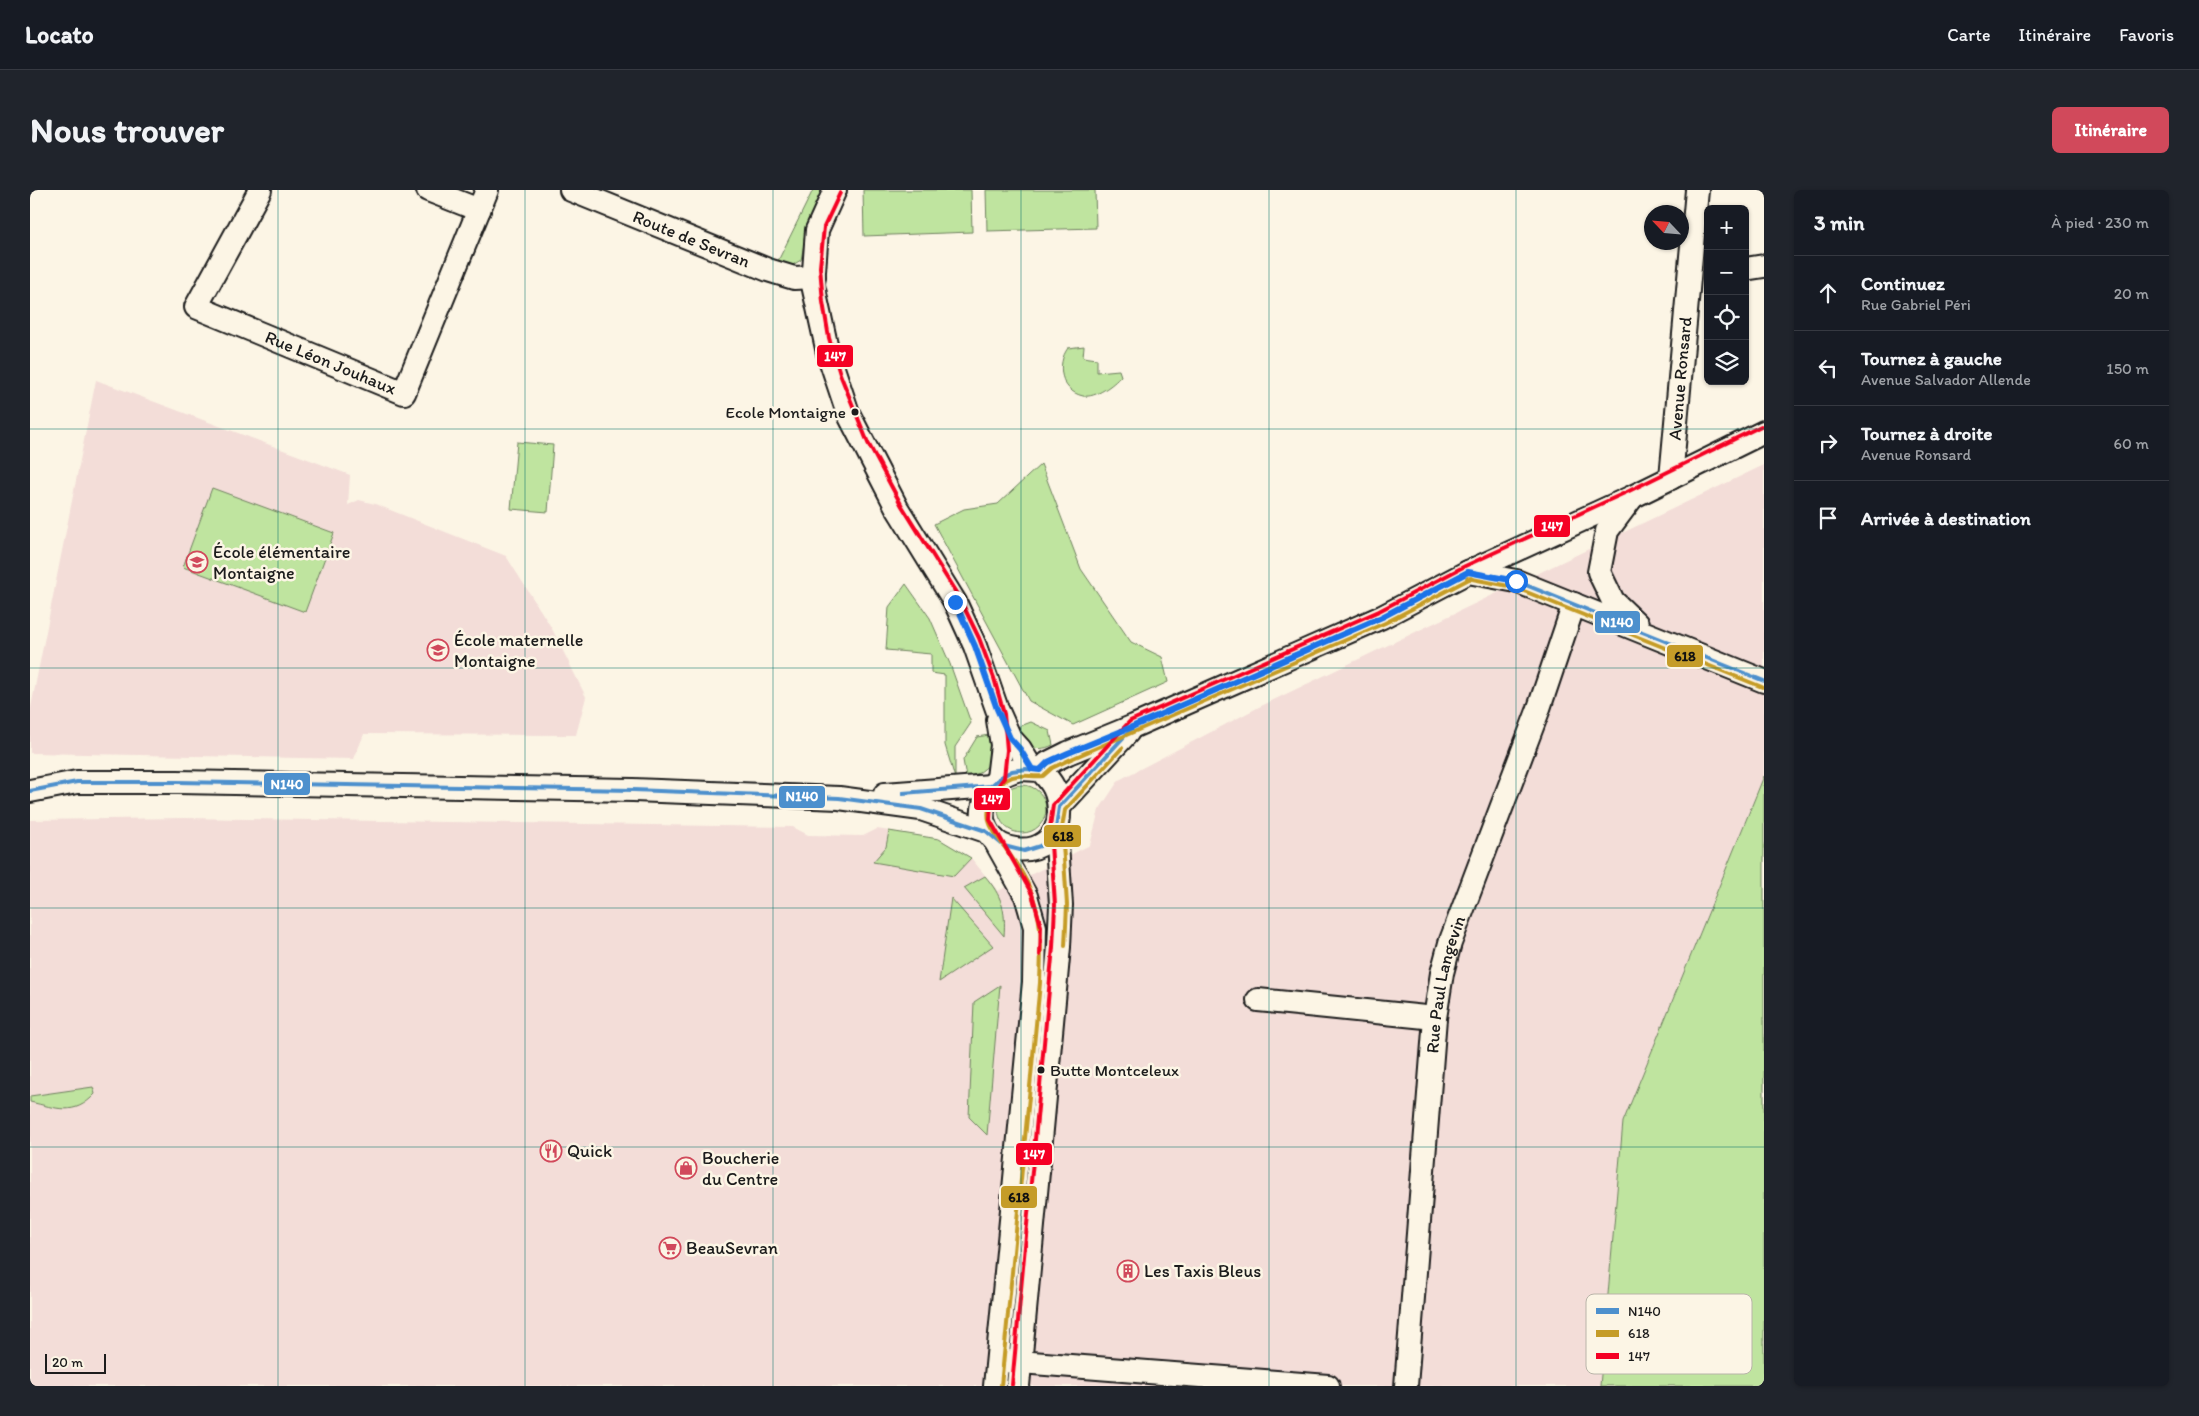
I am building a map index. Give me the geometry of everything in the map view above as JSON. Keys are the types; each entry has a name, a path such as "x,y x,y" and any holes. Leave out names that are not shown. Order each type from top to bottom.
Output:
{"street":[{"name":"Rue Léon Jouhaux","path":"260,190 196,307 404,393 483,200 428,190"},
{"name":"Route de Sevran","path":"571,190 768,270 794,278 814,277"},
{"path":"835,190 817,230 813,284 828,353 848,413 897,508 955,602 975,646 997,709 1010,738 1036,770 1055,788 1058,796 1057,818 1061,906 1059,946 1018,1386"},
{"name":"Avenue Ronsard","path":"1671,478 1699,267 1697,190"},
{"path":"1749,268 1764,266"},
{"path":"839,798 994,782 1008,772 1036,770 1061,756 1382,617 1468,572 1632,497 1764,432"},
{"path":"1632,497 1607,531 1599,572 1612,601 1647,633"},
{"path":"1468,572 1516,581 1764,681"},
{"name":"Rue Paul Langevin","path":"1406,1386 1435,1018 1442,973 1450,943 1538,711 1574,604"},
{"path":"995,1386 1034,982 1035,926 1026,896 990,835 983,818 994,782 1002,745 997,709"},
{"path":"30,791 77,782 177,782 633,790 839,798 921,808 990,835 1004,846 1024,851 1040,846 1050,838 1057,818 1134,726"},
{"path":"1258,1000 1435,1018"},
{"path":"998,1361 1328,1386"}],"shaded area":[{"name":"École élémentaire Montaigne","path":"96,380 350,475 348,505 359,500 375,504 506,556 551,627 586,697 576,735 364,734 354,759 30,753 30,712"},
{"path":"1764,465 1764,776 1623,1122 1608,1294 1586,1294 1586,1374 1601,1374 1600,1386 30,1386 30,820 184,818 793,827 808,835 863,836 877,829 939,839 971,858 998,891 1090,845 1099,810 1119,780 1259,707"}],"green space":[{"path":"813,190 823,190 807,228 801,260 791,266 777,263"},
{"path":"863,190 971,190 972,232 864,236"},
{"path":"986,190 1095,190 1096,228 987,231"},
{"path":"1084,346 1083,357 1097,359 1097,372 1119,370 1121,376 1104,390 1088,396 1083,396 1069,389 1062,376 1061,369 1064,354 1068,348"},
{"path":"517,442 553,445 548,512 511,509"},
{"path":"1041,464 1081,569 1131,642 1162,657 1168,682 1073,725 1029,701 934,524 964,509 998,504"},
{"path":"212,488 334,533 305,612 183,567"},
{"path":"906,584 930,618 950,664 971,723 955,747 955,778 945,745 945,675 931,673 931,654 886,650 889,607"},
{"path":"1031,722 1050,731 1053,745 1040,749 1030,746 1022,739 1015,728"},
{"path":"995,734 989,765 979,773 966,777 963,760 977,737"},
{"path":"1764,776 1764,1386 1600,1386 1601,1374 1752,1374 1752,1294 1608,1294 1623,1122"},
{"path":"1017,785 1027,785 1039,792 1046,804 1046,814 1039,826 1027,833 1017,833 1009,829 1002,822 998,814 998,804 1002,796 1009,789"},
{"path":"889,831 939,839 971,858 954,876 873,862 886,847"},
{"path":"985,876 1002,904 1004,936 964,888"},
{"path":"951,898 993,946 939,982"},
{"path":"1000,985 987,1135 969,1117 974,1002"},
{"path":"93,1087 95,1094 80,1106 72,1108 57,1108 30,1102 30,1096"}],"transit line":[{"name":"147","path":"840,193 824,227 820,267 829,338 840,374 868,443 902,506 960,599 979,638 994,678 1004,714 1007,750 1004,778 995,790 991,802 990,820 1032,894 1041,926 1040,955"},
{"name":"147","path":"1012,1385 1053,947 1055,905 1050,828 1053,805 1130,721 1379,611 1465,566 1629,491 1761,426"},
{"name":"N140","path":"1468,572 1516,581 1764,681"},
{"name":"N140","path":"30,791 77,782 177,782 633,790 839,798 921,809 986,831 1004,846 1024,851 1040,846 1050,838 1056,828 1059,807 1134,726 1382,617 1468,572"},
{"name":"618","path":"1467,578 1514,587 1762,687"},
{"name":"618","path":"1001,1386 1040,983 1041,946 1038,914 1030,889 989,821 989,806 996,791 1000,785 1012,777 1043,776 1052,768 1071,759 1385,623 1471,578"},
{"name":"N140","path":"903,793 991,786 1001,777 1012,771 1040,770 1054,759 1113,735"},
{"name":"618","path":"1065,946 1067,905 1062,828 1065,810 1122,748"}],"place":[{"name":"Ecole Montaigne","path":"855,412"},
{"name":"École élémentaire Montaigne","path":"197,562"},
{"name":"École maternelle Montaigne","path":"438,650"},
{"name":"Butte Montceleux","path":"1041,1070"},
{"name":"Quick","path":"551,1151"},
{"name":"Boucherie du Centre","path":"686,1168"},
{"name":"BeauSevran","path":"670,1248"},
{"name":"Les Taxis Bleus","path":"1128,1271"}],"route":[{"path":"955,602 975,646 997,709 1010,738 1020,749 1032,769 1040,770 1048,762 1068,753 1382,617 1468,572 1516,581"}]}
